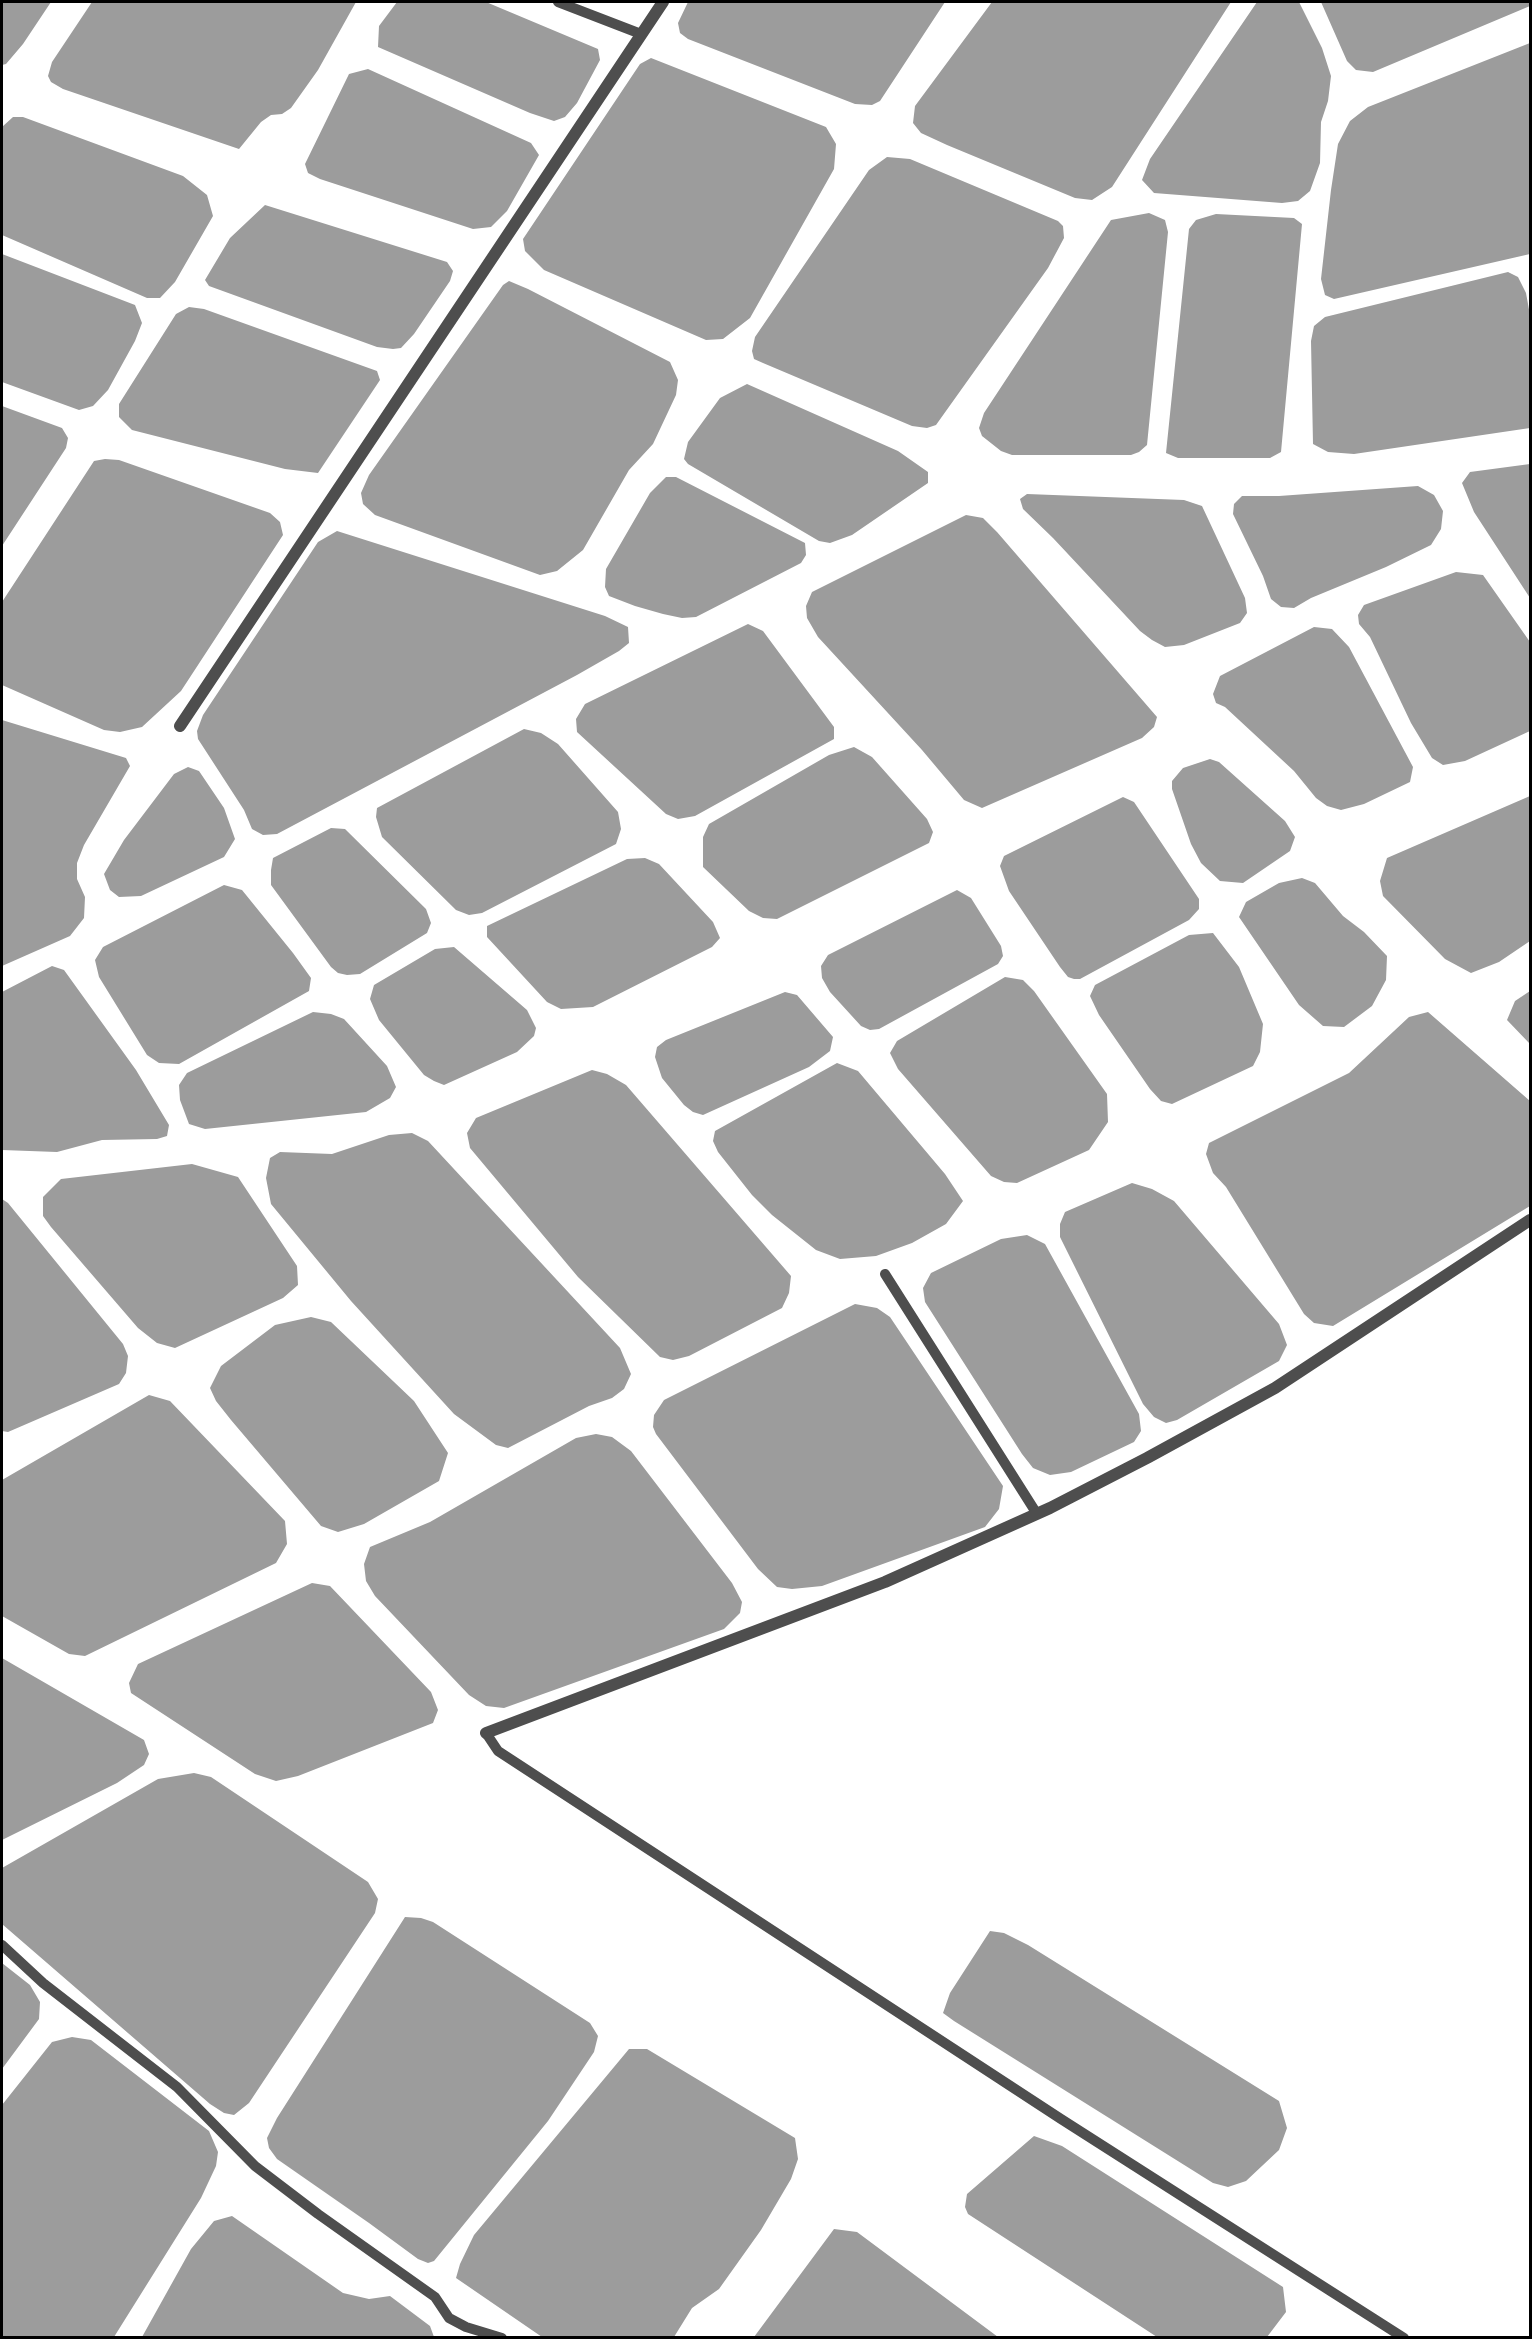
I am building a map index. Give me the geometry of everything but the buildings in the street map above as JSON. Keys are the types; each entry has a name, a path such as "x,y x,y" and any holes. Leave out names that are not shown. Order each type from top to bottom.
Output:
{"street":[{"path":"180,726 663,2"},
{"path":"486,1733 885,1582 1037,1514 1147,1458 1275,1388 1530,1220"}],"lane":[{"path":"558,2 641,34"},
{"path":"885,1274 1037,1514"},
{"path":"486,1733 498,1751 1061,2119 1404,2337"},
{"path":"2,1945 44,1983 177,2087 255,2166 435,2297 449,2318 502,2337"}],"shaded area":[{"path":"2,2 51,2 23,44 6,64 2,65"},
{"path":"92,2 356,2 318,70 291,108 282,114 271,115 261,122 239,149 63,89 51,82 48,76 52,62"},
{"path":"397,2 486,2 598,49 600,60 577,103 565,117 554,121 530,113 378,47 379,26"},
{"path":"688,2 945,2 880,101 872,105 855,104 688,39 680,33 678,23"},
{"path":"992,2 1231,2 1112,187 1092,200 1075,198 947,145 921,133 913,123 915,106"},
{"path":"1257,2 1299,2 1322,48 1331,76 1328,101 1321,122 1320,163 1310,191 1298,201 1282,203 1154,193 1142,180 1150,159"},
{"path":"1321,2 1530,2 1530,6 1373,72 1356,70 1347,61"},
{"path":"1530,43 1530,254 1334,299 1325,295 1321,279 1331,190 1338,144 1350,121 1368,107"},
{"path":"651,58 826,127 836,144 834,169 750,318 723,339 706,340 544,270 525,251 523,239 640,64"},
{"path":"368,69 531,143 539,155 507,211 491,227 473,229 320,179 308,173 305,164 349,74"},
{"path":"13,117 23,117 183,176 207,195 213,216 175,282 160,298 147,298 2,235 2,127"},
{"path":"887,157 910,159 1058,221 1063,226 1064,238 1048,268 936,425 927,428 912,426 763,363 754,359 752,351 755,337 869,170"},
{"path":"265,205 447,262 453,271 450,281 414,334 401,348 393,349 377,347 209,286 205,280 230,238"},
{"path":"1149,213 1165,220 1168,232 1147,445 1131,455 1012,455 1001,451 982,436 979,428 984,413 1111,220"},
{"path":"1216,214 1294,218 1302,224 1281,452 1270,458 1178,458 1166,453 1189,229 1196,220"},
{"path":"2,254 135,305 142,323 135,341 108,390 93,406 79,410 2,382"},
{"path":"1508,272 1518,277 1526,293 1530,315 1530,428 1354,454 1328,452 1313,444 1311,341 1314,326 1325,317"},
{"path":"509,281 670,362 678,380 676,395 653,444 629,470 583,550 557,571 540,575 375,515 363,504 361,493 369,475 503,285"},
{"path":"189,307 204,309 377,371 380,380 318,473 285,469 132,430 119,417 119,404 176,314"},
{"path":"747,384 898,451 928,472 928,483 852,535 830,543 819,541 688,464 684,459 688,442 720,398"},
{"path":"2,406 62,428 68,438 66,448 2,546"},
{"path":"119,460 270,513 280,522 283,535 181,691 142,727 120,732 104,730 2,685 2,602 94,461"},
{"path":"1530,464 1530,598 1474,512 1462,483 1470,472"},
{"path":"666,477 676,477 805,543 806,555 801,563 696,617 682,618 663,614 609,596 605,587 606,569 650,493"},
{"path":"1418,486 1434,495 1443,511 1441,529 1431,545 1386,567 1311,598 1294,608 1281,607 1271,599 1263,576 1233,514 1234,504 1242,496 1279,496"},
{"path":"1027,494 1184,500 1202,506 1245,598 1247,613 1240,623 1184,645 1165,647 1152,640 1140,631 1023,509 1020,499"},
{"path":"966,515 983,518 997,532 1157,717 1154,727 1142,738 982,808 964,800 922,750 818,637 807,618 806,606 812,592"},
{"path":"337,531 605,616 628,627 629,643 577,675 277,834 263,835 252,829 244,810 198,739 197,731 203,715 318,542"},
{"path":"1456,572 1483,575 1530,642 1530,731 1465,761 1443,765 1432,758 1411,723 1370,637 1359,624 1358,615 1364,605"},
{"path":"748,624 763,631 834,727 834,739 695,816 678,819 666,814 577,732 576,719 585,704"},
{"path":"1314,627 1332,629 1349,647 1413,767 1410,782 1364,804 1341,810 1327,806 1316,798 1294,771 1225,707 1216,703 1213,694 1220,676"},
{"path":"2,720 126,758 130,766 84,845 77,863 77,879 85,897 84,918 70,936 2,966"},
{"path":"524,729 541,733 558,744 618,812 621,829 616,844 482,913 469,915 456,910 382,837 376,817 377,808"},
{"path":"854,747 872,757 927,819 933,832 929,843 777,919 763,918 749,911 703,867 703,837 709,824 829,755"},
{"path":"1210,759 1219,762 1285,821 1295,837 1290,851 1243,883 1220,881 1201,863 1191,844 1172,789 1172,781 1183,768"},
{"path":"188,767 199,771 224,808 235,839 224,857 141,896 119,897 110,890 104,874 124,840 174,774"},
{"path":"1530,796 1530,941 1499,962 1471,973 1445,959 1383,896 1380,881 1387,858"},
{"path":"1123,797 1134,802 1199,899 1199,909 1189,920 1080,979 1074,979 1068,977 1060,967 1009,891 1000,866 1004,856"},
{"path":"331,828 345,829 426,909 431,923 427,933 360,974 338,973 331,967 271,885 273,858"},
{"path":"645,858 659,864 713,922 720,938 712,947 593,1007 561,1009 547,1002 487,937 487,926 627,859"},
{"path":"1302,878 1315,883 1343,916 1364,932 1387,956 1386,980 1372,1006 1344,1027 1323,1026 1299,1005 1239,917 1246,902 1279,883"},
{"path":"224,885 242,890 293,953 311,978 309,991 179,1064 159,1063 147,1055 99,977 95,960 103,947"},
{"path":"957,890 971,898 1001,946 1003,956 998,964 879,1029 870,1030 861,1026 830,992 822,978 821,966 828,955"},
{"path":"1213,933 1239,967 1263,1024 1260,1052 1253,1066 1172,1104 1161,1101 1150,1089 1099,1015 1090,996 1095,985 1189,935"},
{"path":"454,947 527,1010 536,1028 534,1036 517,1052 444,1085 424,1075 379,1020 370,999 374,985 435,949"},
{"path":"52,966 64,970 136,1070 169,1125 167,1136 157,1139 102,1140 57,1152 2,1150 2,992"},
{"path":"1005,977 1023,980 1034,991 1107,1094 1108,1122 1089,1150 1017,1183 1004,1182 991,1176 898,1069 890,1053 897,1041"},
{"path":"1530,991 1530,1044 1507,1020 1515,1001"},
{"path":"785,992 797,995 833,1037 830,1051 809,1067 703,1115 693,1112 684,1105 662,1078 655,1057 657,1047 666,1040"},
{"path":"313,1012 331,1014 344,1019 387,1066 396,1087 390,1098 366,1112 205,1129 189,1124 180,1100 179,1085 187,1073"},
{"path":"1428,1012 1530,1101 1530,1206 1333,1326 1314,1323 1304,1314 1226,1187 1213,1173 1206,1154 1209,1143 1349,1073 1409,1017"},
{"path":"837,1063 858,1071 945,1174 963,1201 946,1224 912,1243 876,1256 840,1259 816,1250 772,1215 752,1195 718,1152 713,1141 715,1131"},
{"path":"592,1070 607,1074 626,1085 791,1276 789,1293 782,1308 689,1356 673,1360 660,1357 578,1277 470,1148 467,1133 476,1118"},
{"path":"412,1133 428,1141 620,1348 631,1374 624,1389 612,1398 589,1406 508,1448 496,1445 454,1414 351,1301 271,1204 266,1178 270,1158 280,1152 332,1154 389,1135"},
{"path":"192,1164 238,1177 297,1266 298,1285 283,1298 175,1348 157,1343 138,1328 43,1216 43,1197 61,1179"},
{"path":"1132,1183 1152,1189 1174,1201 1279,1324 1287,1345 1279,1361 1177,1420 1166,1423 1154,1417 1143,1404 1060,1237 1060,1224 1065,1212"},
{"path":"2,1199 8,1203 123,1344 128,1356 126,1373 119,1384 8,1432 2,1431"},
{"path":"1027,1235 1045,1244 1139,1414 1141,1431 1134,1442 1071,1472 1050,1475 1033,1468 1022,1454 925,1302 923,1288 931,1273 1001,1239"},
{"path":"855,1304 877,1308 890,1317 1003,1486 999,1509 985,1527 822,1586 792,1589 777,1587 758,1569 656,1434 653,1427 654,1415 664,1400"},
{"path":"311,1317 331,1322 414,1401 448,1453 439,1481 364,1524 338,1532 321,1526 231,1420 216,1401 210,1388 221,1366 275,1325"},
{"path":"149,1395 170,1401 285,1521 287,1544 276,1563 85,1656 69,1654 2,1616 2,1480"},
{"path":"596,1434 612,1437 631,1451 732,1583 742,1602 740,1613 724,1629 504,1708 486,1706 469,1695 375,1596 366,1581 364,1564 370,1547 430,1522 576,1438"},
{"path":"312,1583 330,1586 431,1692 438,1710 433,1723 298,1776 276,1781 255,1774 131,1693 129,1683 138,1664"},
{"path":"2,1658 144,1740 149,1754 144,1765 117,1783 2,1840"},
{"path":"194,1773 211,1777 368,1882 378,1899 375,1913 249,2103 234,2115 224,2113 210,2104 2,1924 2,1868 158,1779"},
{"path":"405,1917 421,1918 433,1922 590,2023 598,2036 594,2052 548,2121 434,2261 428,2263 418,2259 277,2159 269,2148 267,2138 277,2118"},
{"path":"990,1931 1004,1933 1028,1945 1279,2101 1287,2128 1279,2150 1246,2181 1228,2187 1213,2183 943,2013 950,1993"},
{"path":"2,1963 30,1985 40,2002 39,2019 2,2069"},
{"path":"72,2037 91,2040 209,2131 218,2152 216,2166 201,2198 114,2337 2,2337 2,2105 52,2042"},
{"path":"629,2049 647,2049 795,2138 798,2159 791,2179 761,2230 719,2289 692,2308 674,2337 542,2337 456,2278 460,2264 474,2235"},
{"path":"1034,2136 1062,2146 1283,2287 1286,2312 1267,2337 1157,2337 968,2214 965,2207 967,2194"},
{"path":"232,2216 343,2293 369,2299 390,2296 430,2326 434,2337 142,2337 191,2249 214,2221"},
{"path":"834,2229 857,2232 998,2337 754,2337"}]}
